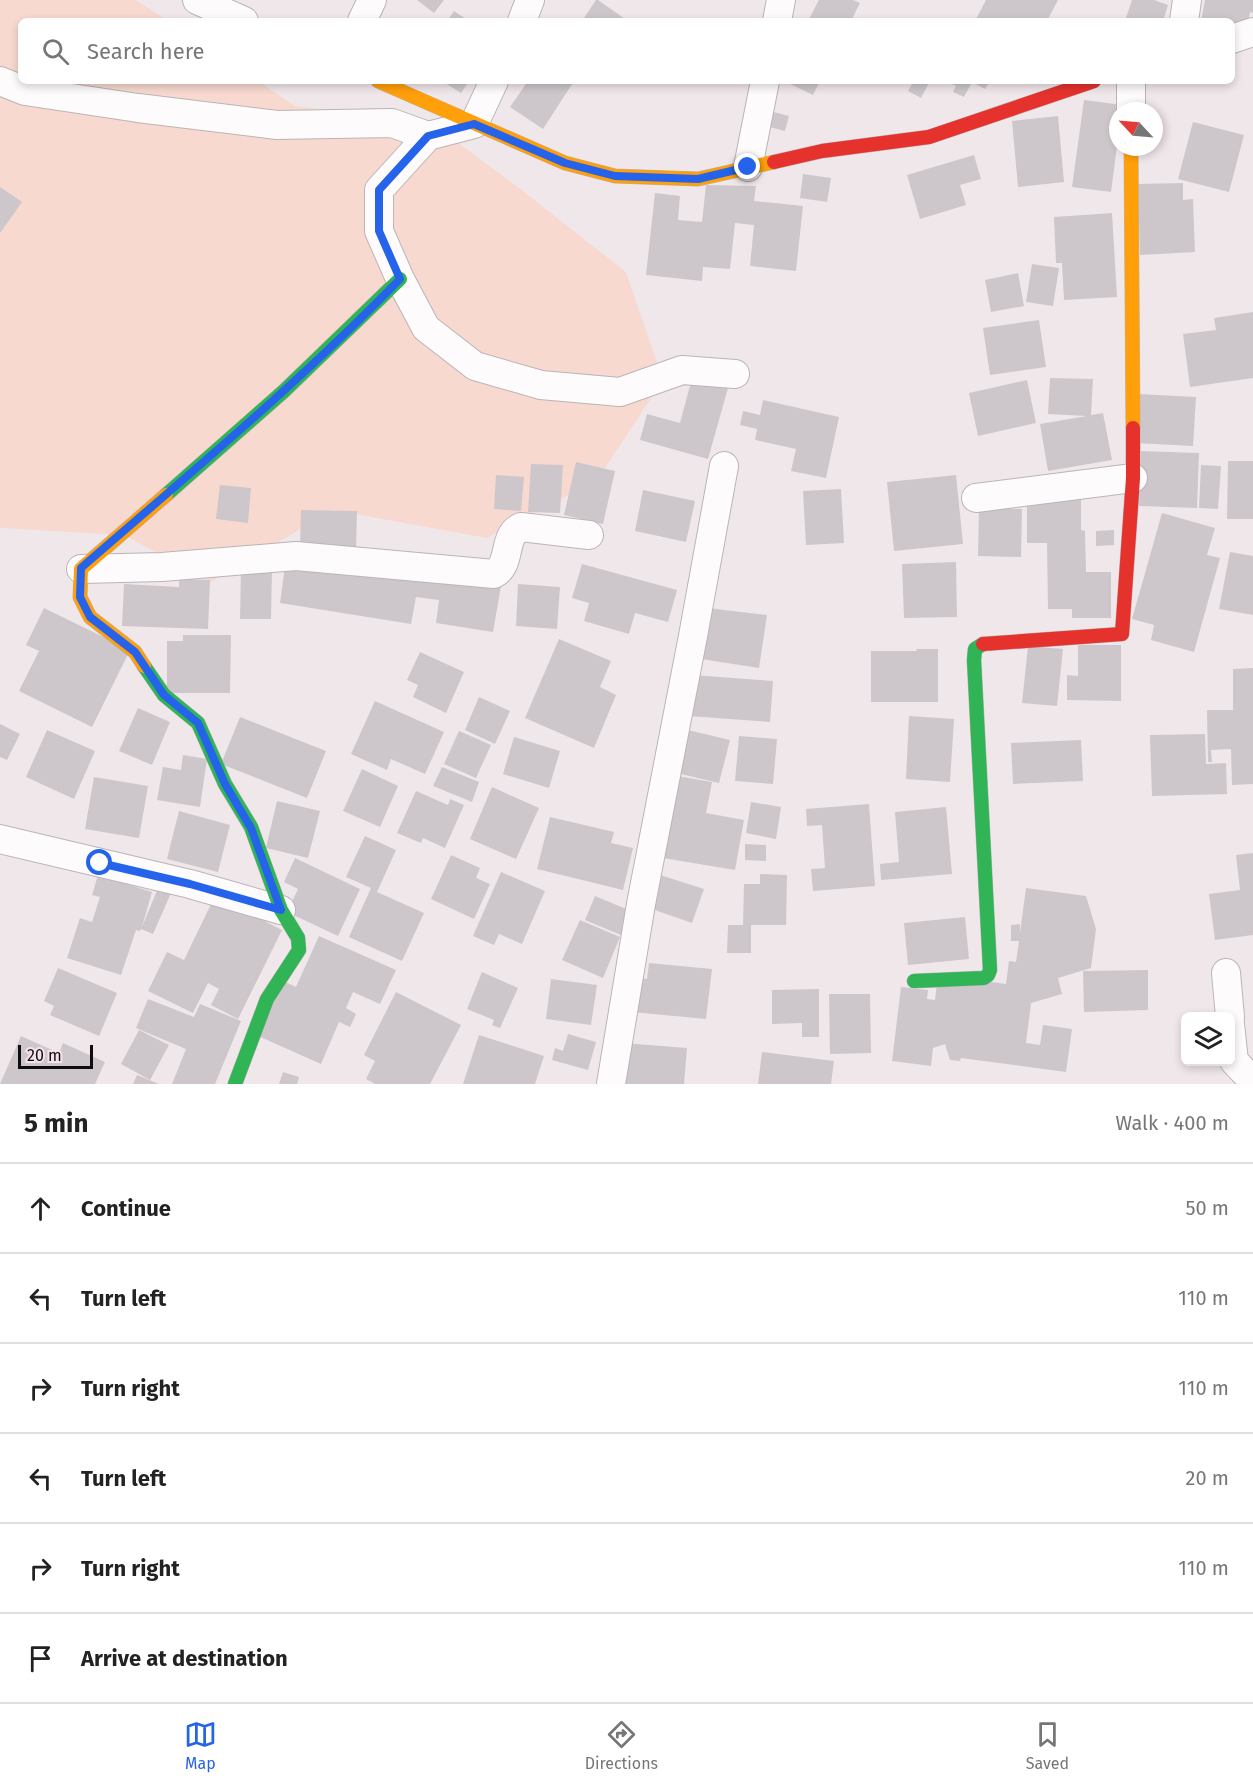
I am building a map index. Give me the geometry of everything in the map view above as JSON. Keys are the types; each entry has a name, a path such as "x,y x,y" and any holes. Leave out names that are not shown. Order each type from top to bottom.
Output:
{"street":[{"path":"197,0 237,18"},
{"path":"363,18 372,0"},
{"path":"523,18 530,0"},
{"path":"778,18 781,0"},
{"path":"1184,18 1187,0"},
{"path":"1235,38 1253,32"},
{"path":"0,81 26,92 138,108 277,125 392,123 428,136"},
{"path":"385,84 565,163 615,176 698,179 822,151 929,137 1085,84"},
{"path":"494,84 474,124 428,136 379,190 379,231 400,279 426,328 475,366 541,385 620,392 682,370 735,374"},
{"path":"748,167 764,84"},
{"path":"1131,84 1131,102"},
{"path":"914,981 984,978 990,970 975,649 981,644 1122,634 1133,478 1131,156"},
{"path":"235,1084 267,999 299,950 298,938 281,910 251,828 225,784 198,723 164,695 135,652 90,617 80,597 81,568 214,453 354,326 400,279"},
{"path":"611,1084 641,904 724,466"},
{"path":"976,498 1133,478"},
{"path":"81,568 162,567 296,556 494,574 500,571 504,564 512,534 520,527 589,535"},
{"path":"0,839 190,884 281,910"},
{"path":"1226,973 1230,1012"},
{"path":"1235,1062 1253,1081"}],"shaded area":[{"path":"0,0 136,0 163,18 18,18 18,84 262,84 295,106 434,125 626,272 663,380 597,480 487,538 333,510 211,582 124,535 0,528"}],"building":[{"path":"417,0 444,0 434,13"},
{"path":"598,0 624,18 584,18"},
{"path":"819,0 853,0 860,3 852,18 810,18"},
{"path":"986,0 1058,0 1049,18 977,18"},
{"path":"1132,0 1154,0 1168,5 1164,18 1126,18"},
{"path":"1205,0 1253,0 1253,13 1250,12 1246,34 1235,32 1235,18 1202,18"},
{"path":"454,11 464,18 449,18"},
{"path":"447,84 467,84 461,93"},
{"path":"526,84 572,84 543,129 510,107"},
{"path":"790,84 818,84 813,95"},
{"path":"912,84 928,84 921,98 908,91"},
{"path":"952,84 971,84 964,97 953,92 956,86"},
{"path":"976,84 988,84 985,89"},
{"path":"1084,100 1109,103 1109,156 1116,156 1111,192 1072,187"},
{"path":"770,111 789,116 785,131 766,126"},
{"path":"1058,116 1064,182 1018,187 1012,121"},
{"path":"1193,122 1244,135 1229,192 1178,179"},
{"path":"974,155 981,179 960,185 966,205 920,219 907,175"},
{"path":"803,174 831,178 827,202 800,198"},
{"path":"1183,183 1183,200 1193,199 1195,252 1140,255 1138,184"},
{"path":"706,185 756,186 754,201 803,206 796,271 750,266 754,225 735,223 730,269 703,267 702,281 646,275 655,193 680,196 678,220 702,222"},
{"path":"0,187 22,202 0,233"},
{"path":"1112,213 1117,297 1064,300 1062,263 1056,263 1054,217"},
{"path":"1032,264 1059,268 1053,306 1026,302"},
{"path":"1018,273 1024,306 991,312 985,280"},
{"path":"1253,312 1253,378 1190,387 1183,334 1216,330 1214,318"},
{"path":"1039,320 1046,367 990,375 983,328"},
{"path":"692,378 728,388 708,459 640,440 647,414 680,423"},
{"path":"1050,378 1093,379 1091,415 1103,413 1112,460 1048,471 1040,424 1087,416 1048,414"},
{"path":"1027,380 1036,423 978,436 969,393"},
{"path":"1138,394 1196,397 1193,446 1135,443"},
{"path":"763,400 839,417 826,478 791,471 796,449 755,440 757,429 740,425 743,411 760,415"},
{"path":"1141,451 1199,453 1197,508 1139,506"},
{"path":"1228,461 1253,461 1253,519 1227,519"},
{"path":"576,462 615,471 603,524 564,515"},
{"path":"531,464 563,465 560,513 528,512"},
{"path":"1201,465 1221,466 1218,509 1199,508"},
{"path":"496,475 524,477 521,511 494,509"},
{"path":"956,475 963,544 894,551 887,482"},
{"path":"220,485 251,488 248,523 216,519"},
{"path":"841,489 844,543 806,545 803,491"},
{"path":"643,490 695,501 686,542 635,531"},
{"path":"1027,496 1081,496 1081,530 1085,531 1086,572 1111,572 1111,618 1072,618 1072,609 1048,609 1047,543 1027,543"},
{"path":"979,508 1022,509 1021,557 978,556"},
{"path":"301,510 357,511 356,550 300,549"},
{"path":"1162,513 1215,528 1207,555 1220,558 1194,652 1151,640 1154,625 1132,619"},
{"path":"1114,530 1114,545 1096,546 1096,531"},
{"path":"1230,552 1253,556 1253,615 1219,609"},
{"path":"318,559 501,586 493,632 436,623 439,600 416,597 411,624 280,603 285,566"},
{"path":"956,562 957,617 904,618 902,564"},
{"path":"582,564 677,590 668,622 635,613 629,634 584,621 589,603 572,598"},
{"path":"241,567 272,568 271,619 240,619"},
{"path":"179,579 210,580 208,629 122,626 124,584 179,587"},
{"path":"518,584 560,587 557,629 516,626"},
{"path":"44,608 130,650 92,727 19,691 39,651 26,645"},
{"path":"708,608 767,615 759,668 701,659"},
{"path":"183,635 231,635 230,693 167,693 167,641 183,641"},
{"path":"559,639 611,661 600,687 616,695 594,748 525,718"},
{"path":"1078,645 1121,645 1121,701 1067,700 1067,675 1078,676"},
{"path":"1028,646 1063,649 1057,706 1022,703"},
{"path":"916,649 938,649 938,702 871,702 871,651 917,651"},
{"path":"420,652 464,672 446,713 413,697 418,685 407,680"},
{"path":"1253,668 1253,784 1232,785 1231,749 1211,750 1212,762 1208,762 1207,710 1233,710 1233,669"},
{"path":"678,674 773,681 770,722 675,715"},
{"path":"479,697 510,711 495,744 465,730"},
{"path":"375,701 444,732 425,774 391,759 387,770 351,754"},
{"path":"138,708 170,722 152,765 119,751"},
{"path":"909,716 954,719 950,782 906,779"},
{"path":"240,717 326,751 307,798 221,764"},
{"path":"0,724 20,734 7,760 0,757"},
{"path":"675,727 730,740 719,783 664,770"},
{"path":"47,730 95,751 74,799 26,777"},
{"path":"459,731 491,745 476,778 444,764"},
{"path":"1205,734 1206,764 1226,763 1227,794 1152,796 1150,735"},
{"path":"739,736 777,739 773,784 735,781"},
{"path":"514,737 560,751 549,788 503,774"},
{"path":"1081,740 1083,781 1013,784 1011,743"},
{"path":"183,755 207,759 200,807 157,800 163,767 181,770"},
{"path":"442,767 479,782 472,802 433,786"},
{"path":"362,769 398,786 380,827 343,811"},
{"path":"665,774 712,782 706,813 744,820 735,870 651,856"},
{"path":"94,777 148,786 139,838 85,829"},
{"path":"492,787 539,808 516,859 470,839"},
{"path":"416,791 448,805 450,799 464,805 445,848 423,838 421,843 397,833"},
{"path":"277,801 320,811 308,858 266,848"},
{"path":"751,802 781,807 776,839 746,833"},
{"path":"869,804 875,886 813,891 811,869 825,868 822,825 807,826 806,809"},
{"path":"946,807 952,874 881,880 880,864 899,862 895,812"},
{"path":"179,811 230,825 218,872 167,859"},
{"path":"550,817 614,832 611,843 633,848 623,890 537,869"},
{"path":"365,836 396,850 377,892 424,913 402,961 349,937 371,888 346,877"},
{"path":"745,844 766,845 766,861 745,860"},
{"path":"1253,853 1253,935 1215,940 1209,894 1240,890 1236,855"},
{"path":"451,855 480,868 476,878 490,884 474,919 431,899"},
{"path":"295,858 360,889 338,936 287,912 298,889 284,882"},
{"path":"501,872 545,891 522,944 499,934 494,945 473,936"},
{"path":"657,874 704,889 692,923 646,907"},
{"path":"760,874 787,875 786,925 751,925 751,953 727,953 728,925 743,925 744,884 760,884"},
{"path":"98,875 152,892 142,927 158,888 171,893 153,934 141,929 136,930 121,975 67,958 80,918 92,922 100,897 92,895"},
{"path":"1026,888 1086,896 1096,929 1091,968 1058,978 1062,994 1031,1003 1026,1043 1040,1045 1043,1025 1072,1029 1066,1072 961,1058 960,1061 950,1060 945,1044 933,1048 931,1066 892,1061 901,987 928,990 927,999 935,1000 938,975 1006,984 1009,961 1016,962 1019,941 1011,941 1011,925 1020,924 1020,933"},
{"path":"215,896 282,930 238,1019 211,1005 219,989 208,983 193,1013 148,991 167,952 184,960"},
{"path":"595,896 631,911 621,935 585,920"},
{"path":"965,917 969,959 908,965 904,923"},
{"path":"580,920 620,937 603,978 562,960"},
{"path":"319,936 396,970 380,1004 353,992 346,1008 356,1014 350,1027 339,1022 321,1064 256,1035 281,980 296,987"},
{"path":"649,963 712,969 706,1019 632,1012 636,978 647,979"},
{"path":"58,968 117,993 99,1036 50,1015 54,1006 44,1001"},
{"path":"1148,970 1148,1010 1084,1012 1083,971"},
{"path":"482,972 518,988 500,1028 492,1025 494,1020 467,1009"},
{"path":"551,979 597,985 591,1025 546,1019"},
{"path":"819,989 819,1037 802,1037 802,1023 772,1024 772,990"},
{"path":"396,992 461,1025 430,1084 375,1084 366,1079 375,1061 364,1055"},
{"path":"829,994 870,994 871,1053 830,1054"},
{"path":"148,999 194,1017 200,1004 241,1021 215,1084 172,1084 186,1049 136,1028"},
{"path":"139,1030 169,1045 150,1080 121,1064"},
{"path":"568,1034 596,1042 588,1070 552,1060 555,1048 563,1051"},
{"path":"479,1035 544,1056 535,1084 463,1084"},
{"path":"21,1036 59,1053 63,1043 105,1062 95,1084 0,1084"},
{"path":"623,1043 687,1048 684,1084 620,1084"},
{"path":"762,1052 834,1061 831,1084 758,1084"},
{"path":"283,1072 299,1077 297,1084 279,1084"},
{"path":"137,1075 159,1084 133,1084"}],"traffic: fast":[{"path":"166,495 284,391 400,279"},
{"path":"914,981 984,978 990,970 974,660 975,649 983,644"},
{"path":"144,666 164,695 198,723 225,784 251,827 281,910 298,938 299,950 267,999 235,1084"}],"traffic: slow":[{"path":"385,84 565,163 615,176 698,179 774,162"},
{"path":"1131,156 1133,428"},
{"path":"144,666 135,652 90,617 80,597 81,569 166,495"}],"traffic: jam":[{"path":"774,162 822,151 929,137 1085,84"},
{"path":"983,644 1122,634 1133,478 1133,428"}],"route":[{"path":"100,863 190,884 281,910 251,828 225,784 198,723 164,695 135,652 90,617 80,597 81,568 214,453 354,326 400,279 379,231 379,190 428,136 474,124 565,163 615,176 698,179 748,167"}]}
